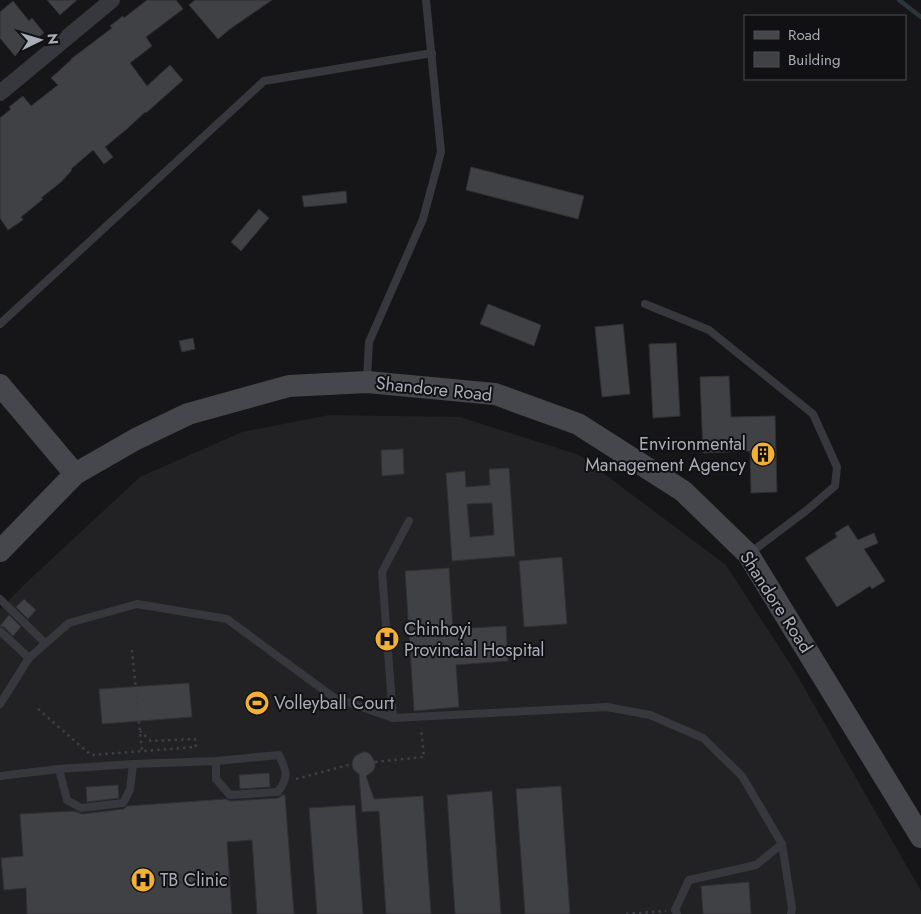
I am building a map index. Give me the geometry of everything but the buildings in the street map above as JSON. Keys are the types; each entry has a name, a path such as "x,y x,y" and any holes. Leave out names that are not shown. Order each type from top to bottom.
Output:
{"street":[{"path":"0,93 112,0"},
{"name":"Shandore Road","path":"0,550 76,474 136,438 188,414 289,386 367,382 495,394 578,424 683,491 748,554 921,837"},
{"path":"0,385 76,474"}],"lane":[{"path":"367,382 369,342 423,219 442,152 426,0"},
{"path":"0,324 264,82 432,53"},
{"path":"644,304 710,330 813,414 837,467 835,486 807,510 748,554"},
{"path":"393,718 382,572 409,521"},
{"path":"0,599 45,643"},
{"path":"0,704 29,658 69,623 137,604 227,619 333,697 393,718 607,707 650,715 703,738 742,776 782,844 792,908 791,914"},
{"path":"0,631 29,658"},
{"path":"0,776 133,764 216,761 279,755 285,769 285,782 278,792 230,795 216,779 216,761"},
{"path":"60,770 67,800 81,808 123,803 130,790 133,764"},
{"path":"676,912 689,880 756,865 782,844"}],"path":[{"path":"132,650 142,750"},
{"path":"38,709 91,754 196,746 195,738 151,741 140,731"},
{"path":"375,762 424,757 420,716"},
{"path":"285,782 352,764"},
{"path":"364,775 365,786"},
{"path":"626,914 676,912"}],"shaded area":[{"name":"Chinhoyi Provincial Hospital","path":"329,415 460,417 579,455 726,565 794,670 921,891 921,914 0,914 0,609 140,477 242,432"}],"waterway":[{"path":"899,0 921,17"}],"place":[{"name":"Environmental Management Agency","path":"763,454"},
{"name":"Chinhoyi Provincial Hospital","path":"387,639"},
{"name":"Volleyball Court","path":"257,703"},
{"name":"TB Clinic","path":"143,880"}]}
